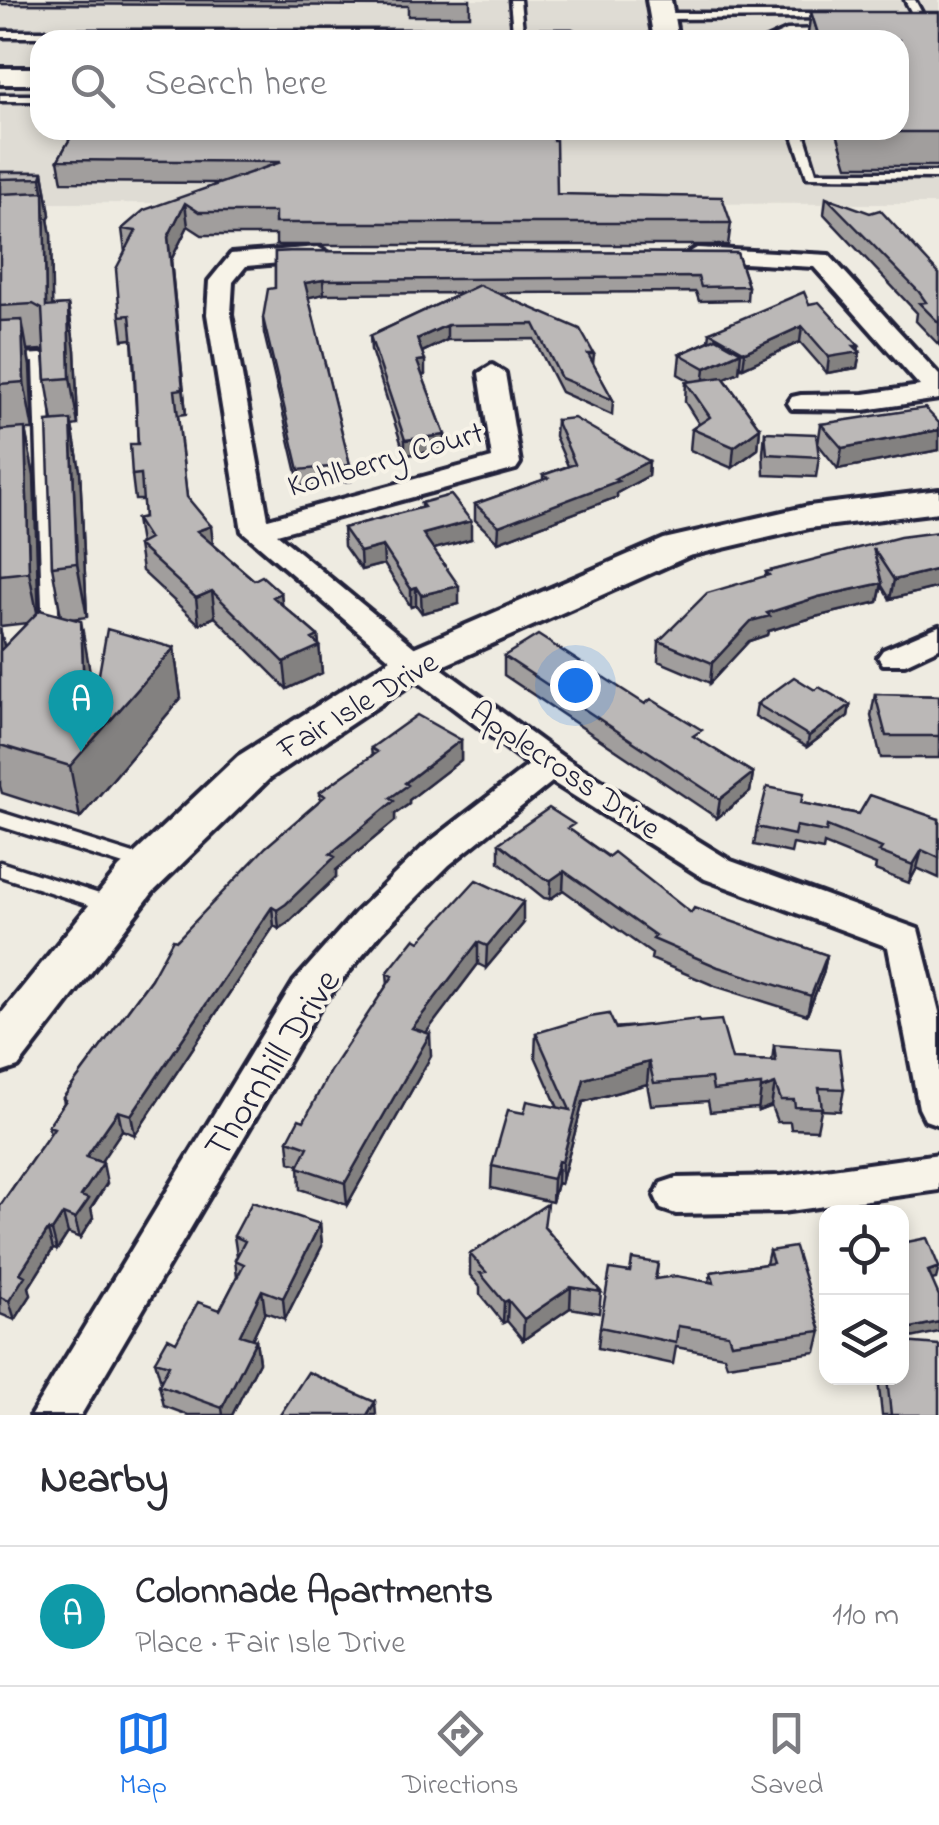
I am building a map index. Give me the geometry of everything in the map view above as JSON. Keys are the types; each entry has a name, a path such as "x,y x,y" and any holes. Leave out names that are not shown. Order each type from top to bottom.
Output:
{"street":[{"path":"0,76 30,86"},
{"path":"256,531 220,314 221,281 238,258 334,254"},
{"path":"678,254 821,260 939,391"},
{"name":"Kohlberry Court","path":"256,531 506,463 492,372"},
{"path":"801,403 864,402 939,391"},
{"name":"Fair Isle Drive","path":"0,1052 150,866 254,767 414,664 678,547 809,517 939,500"},
{"name":"Applecross Drive","path":"256,531 414,664 552,765 718,870 905,940 939,1108"},
{"path":"894,658 939,636"},
{"name":"Thornhill Drive","path":"55,1415 308,992 368,922 436,856 552,765"},
{"path":"676,1196 782,1194 939,1172"}],"lane":[{"path":"515,0 518,30"},
{"path":"909,32 927,32 910,0"},
{"path":"662,19 840,16"},
{"path":"899,16 939,17"},
{"path":"0,34 30,34"},
{"path":"0,98 30,88"},
{"path":"800,140 812,175 939,175"},
{"path":"0,360 41,358 37,451 51,644 38,658"},
{"path":"0,819 150,866"},
{"path":"0,869 115,906"}],"shaded area":[{"path":"0,0 939,0 939,204 0,203"}],"building":[{"path":"811,12 939,12 939,132 909,132 909,30 817,30"},
{"path":"69,140 556,140 557,194 722,197 731,223 275,223 275,212 199,212 185,203 168,237 183,389 175,390 187,497 211,526 197,531 254,580 262,576 281,593 273,597 318,636 312,639 320,646 284,662 212,591 196,598 138,545 149,539 136,519 144,517 141,474 132,475 130,444 138,444 134,357 130,315 120,316 116,269 136,231 122,229 144,210 281,162 58,160"},
{"path":"0,172 43,172 41,178 0,179"},
{"path":"44,192 46,307 68,305 70,378 46,380 42,309 33,304 0,306 0,194"},
{"path":"826,197 870,213 880,210 939,274 939,323 919,303 926,302 919,292"},
{"path":"275,252 737,253 748,286 701,287 698,277 305,283 350,465 299,470 263,318 268,289 275,288"},
{"path":"479,285 580,329 594,354 588,354 613,400 561,378 534,324 447,325 417,339 425,360 417,361 445,435 405,440 370,336"},
{"path":"804,292 809,304 819,302 859,346 854,346 860,352 829,357 802,326 745,352 710,332"},
{"path":"22,320 24,382 0,384 0,321"},
{"path":"716,338 741,352 705,368 680,354"},
{"path":"723,377 760,428 734,447 692,429 710,417 686,382"},
{"path":"925,408 939,423 939,430 842,448 821,424"},
{"path":"574,418 649,461 614,479 618,481 499,526 475,504 575,464 556,420"},
{"path":"71,420 77,563 52,566 47,422"},
{"path":"25,428 29,572 0,575 0,430"},
{"path":"765,432 816,434 819,457 767,454"},
{"path":"451,495 471,521 423,534 459,586 421,595 416,587 411,589 383,546 360,552 343,528 424,507 421,503"},
{"path":"939,532 939,569 894,580 873,548 882,583 767,613 770,616 751,621 712,663 659,641 707,593 769,575 766,572 900,537"},
{"path":"40,610 81,621 84,691 96,691 107,629 174,648 70,766 0,745 0,651"},
{"path":"538,635 645,704 651,699 702,730 693,736 753,773 720,799 504,656"},
{"path":"794,677 850,705 809,736 757,704"},
{"path":"875,694 939,696 939,736 886,736"},
{"path":"417,715 461,740 405,783 408,785 390,798 394,801 330,854 335,857 286,904 277,910 272,907 131,1115 118,1111 86,1157 103,1163 81,1196 89,1199 75,1219 63,1214 52,1231 48,1230 20,1273 25,1276 9,1301 0,1297 0,1206 54,1128 48,1126 66,1100 63,1098 151,979 173,939 177,940 266,847 325,796 320,792 377,752 371,748"},
{"path":"767,787 803,794 801,803 859,814 870,795 939,819 939,858 922,850 913,865 827,826 826,832 796,826 794,835 757,827"},
{"path":"549,808 574,824 568,828 608,857 614,852 691,913 694,908 827,955 811,996 718,967 653,939 656,936 564,871 551,880 544,879 499,843"},
{"path":"476,880 523,902 487,946 478,942 412,1028 430,1034 345,1183 298,1167 308,1147 288,1140 299,1119 304,1121 330,1071 393,976 387,973 415,938 420,941"},
{"path":"609,1014 616,1029 721,1020 732,1059 776,1061 774,1045 839,1050 844,1089 819,1088 822,1108 795,1107 794,1100 781,1100 775,1084 761,1089 761,1085 713,1090 711,1078 654,1083 649,1062 584,1079 562,1162 558,1161 553,1179 492,1166 508,1110 524,1113 527,1101 570,1110 536,1033"},
{"path":"252,1202 320,1224 283,1298 262,1290 240,1335 256,1340 222,1408 159,1385 169,1365 155,1361 168,1338 176,1342 198,1302 220,1310 244,1264 235,1260 245,1241 234,1236"},
{"path":"547,1204 544,1227 601,1292 571,1287 524,1319 508,1300 504,1302 470,1254"},
{"path":"927,1238 939,1267 928,1271 939,1296 939,1322 909,1328 909,1295 909,1242"},
{"path":"795,1247 819,1331 731,1343 728,1334 678,1326 676,1343 600,1327 610,1269 630,1272 632,1259 658,1263 655,1279 676,1276 714,1283 711,1272 773,1263 769,1251"},
{"path":"909,1343 939,1345 939,1415 891,1415 888,1385 909,1385"},
{"path":"308,1372 375,1402 367,1415 280,1415"}],"place":[{"name":"Colonnade Apartments","path":"81,752"}]}
